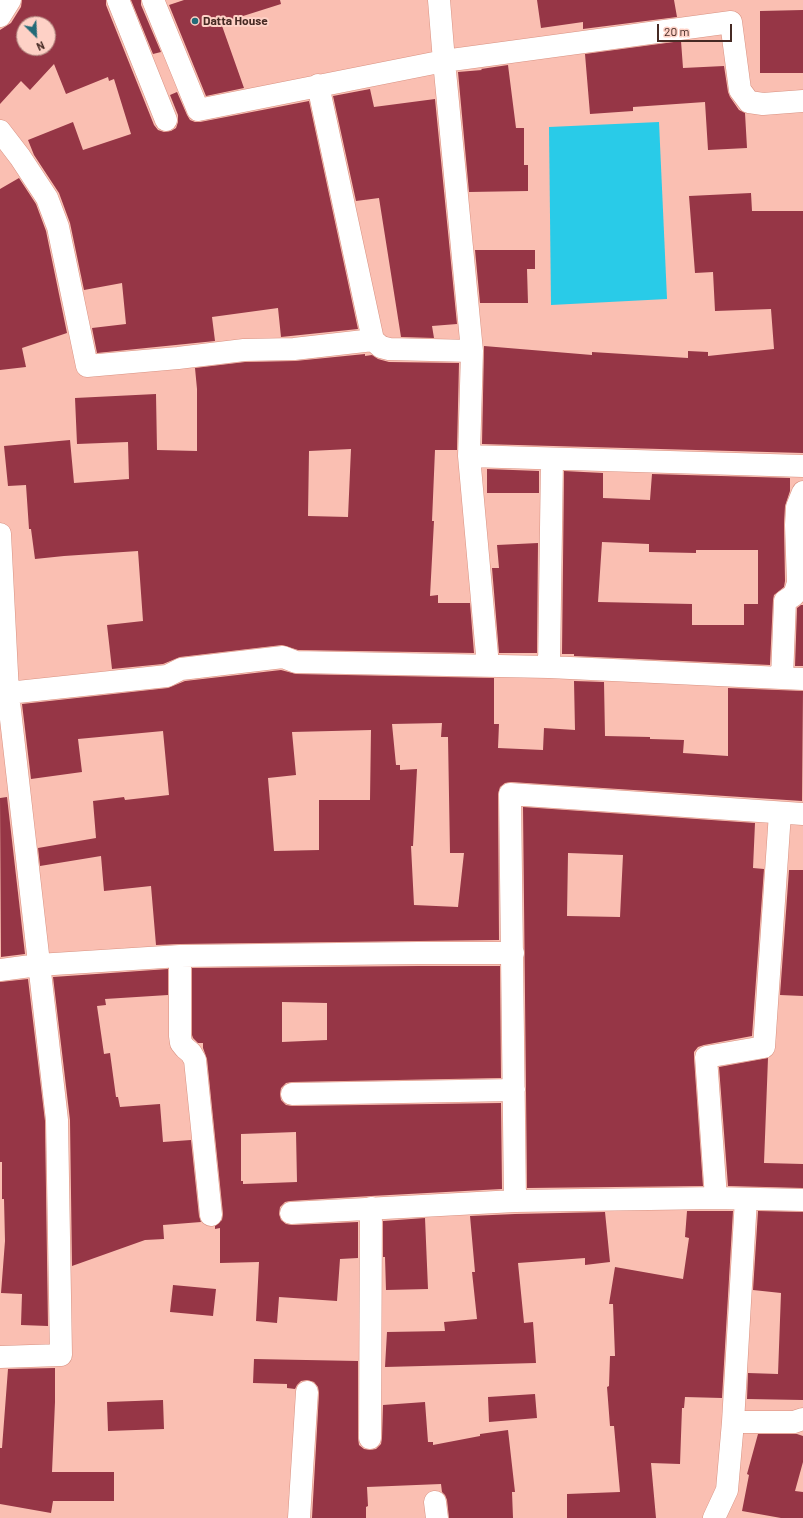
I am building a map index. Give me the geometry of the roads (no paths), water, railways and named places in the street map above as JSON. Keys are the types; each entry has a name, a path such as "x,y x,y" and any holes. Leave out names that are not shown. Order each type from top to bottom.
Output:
{"street":[{"path":"0,16 10,0"},
{"path":"118,0 166,120"},
{"path":"153,0 198,110 444,61 731,22 740,90 749,102 763,104 803,101"},
{"path":"439,0 472,351 469,456 488,666"},
{"path":"318,85 373,340 381,347 389,349 472,351"},
{"path":"0,132 20,157 47,198 58,227 87,366 178,358 244,350 294,349 373,340"},
{"path":"469,456 803,466"},
{"path":"549,667 552,459"},
{"path":"8,692 167,676 181,669 283,657 296,662 549,667 793,678 785,601 794,595 798,583 796,525 797,507 803,492"},
{"path":"0,540 8,692 7,757 38,965 57,1120 61,1355 0,1357"},
{"path":"515,1201 510,794 803,814"},
{"path":"716,1198 706,1056 764,1047 780,813"},
{"path":"0,970 38,965 180,956 513,953"},
{"path":"180,956 180,1036 181,1044 191,1053 195,1060 211,1215"},
{"path":"292,1094 514,1090"},
{"path":"291,1213 515,1201 716,1198 803,1200"},
{"path":"716,1518 727,1490 733,1422 746,1199"},
{"path":"370,1208 370,1438"},
{"path":"299,1518 307,1392"},
{"path":"733,1422 794,1422 803,1419"}],"water":[{"path":"659,122 667,299 551,305 549,127"}],"place":[{"name":"Datta House","path":"195,21"}]}
